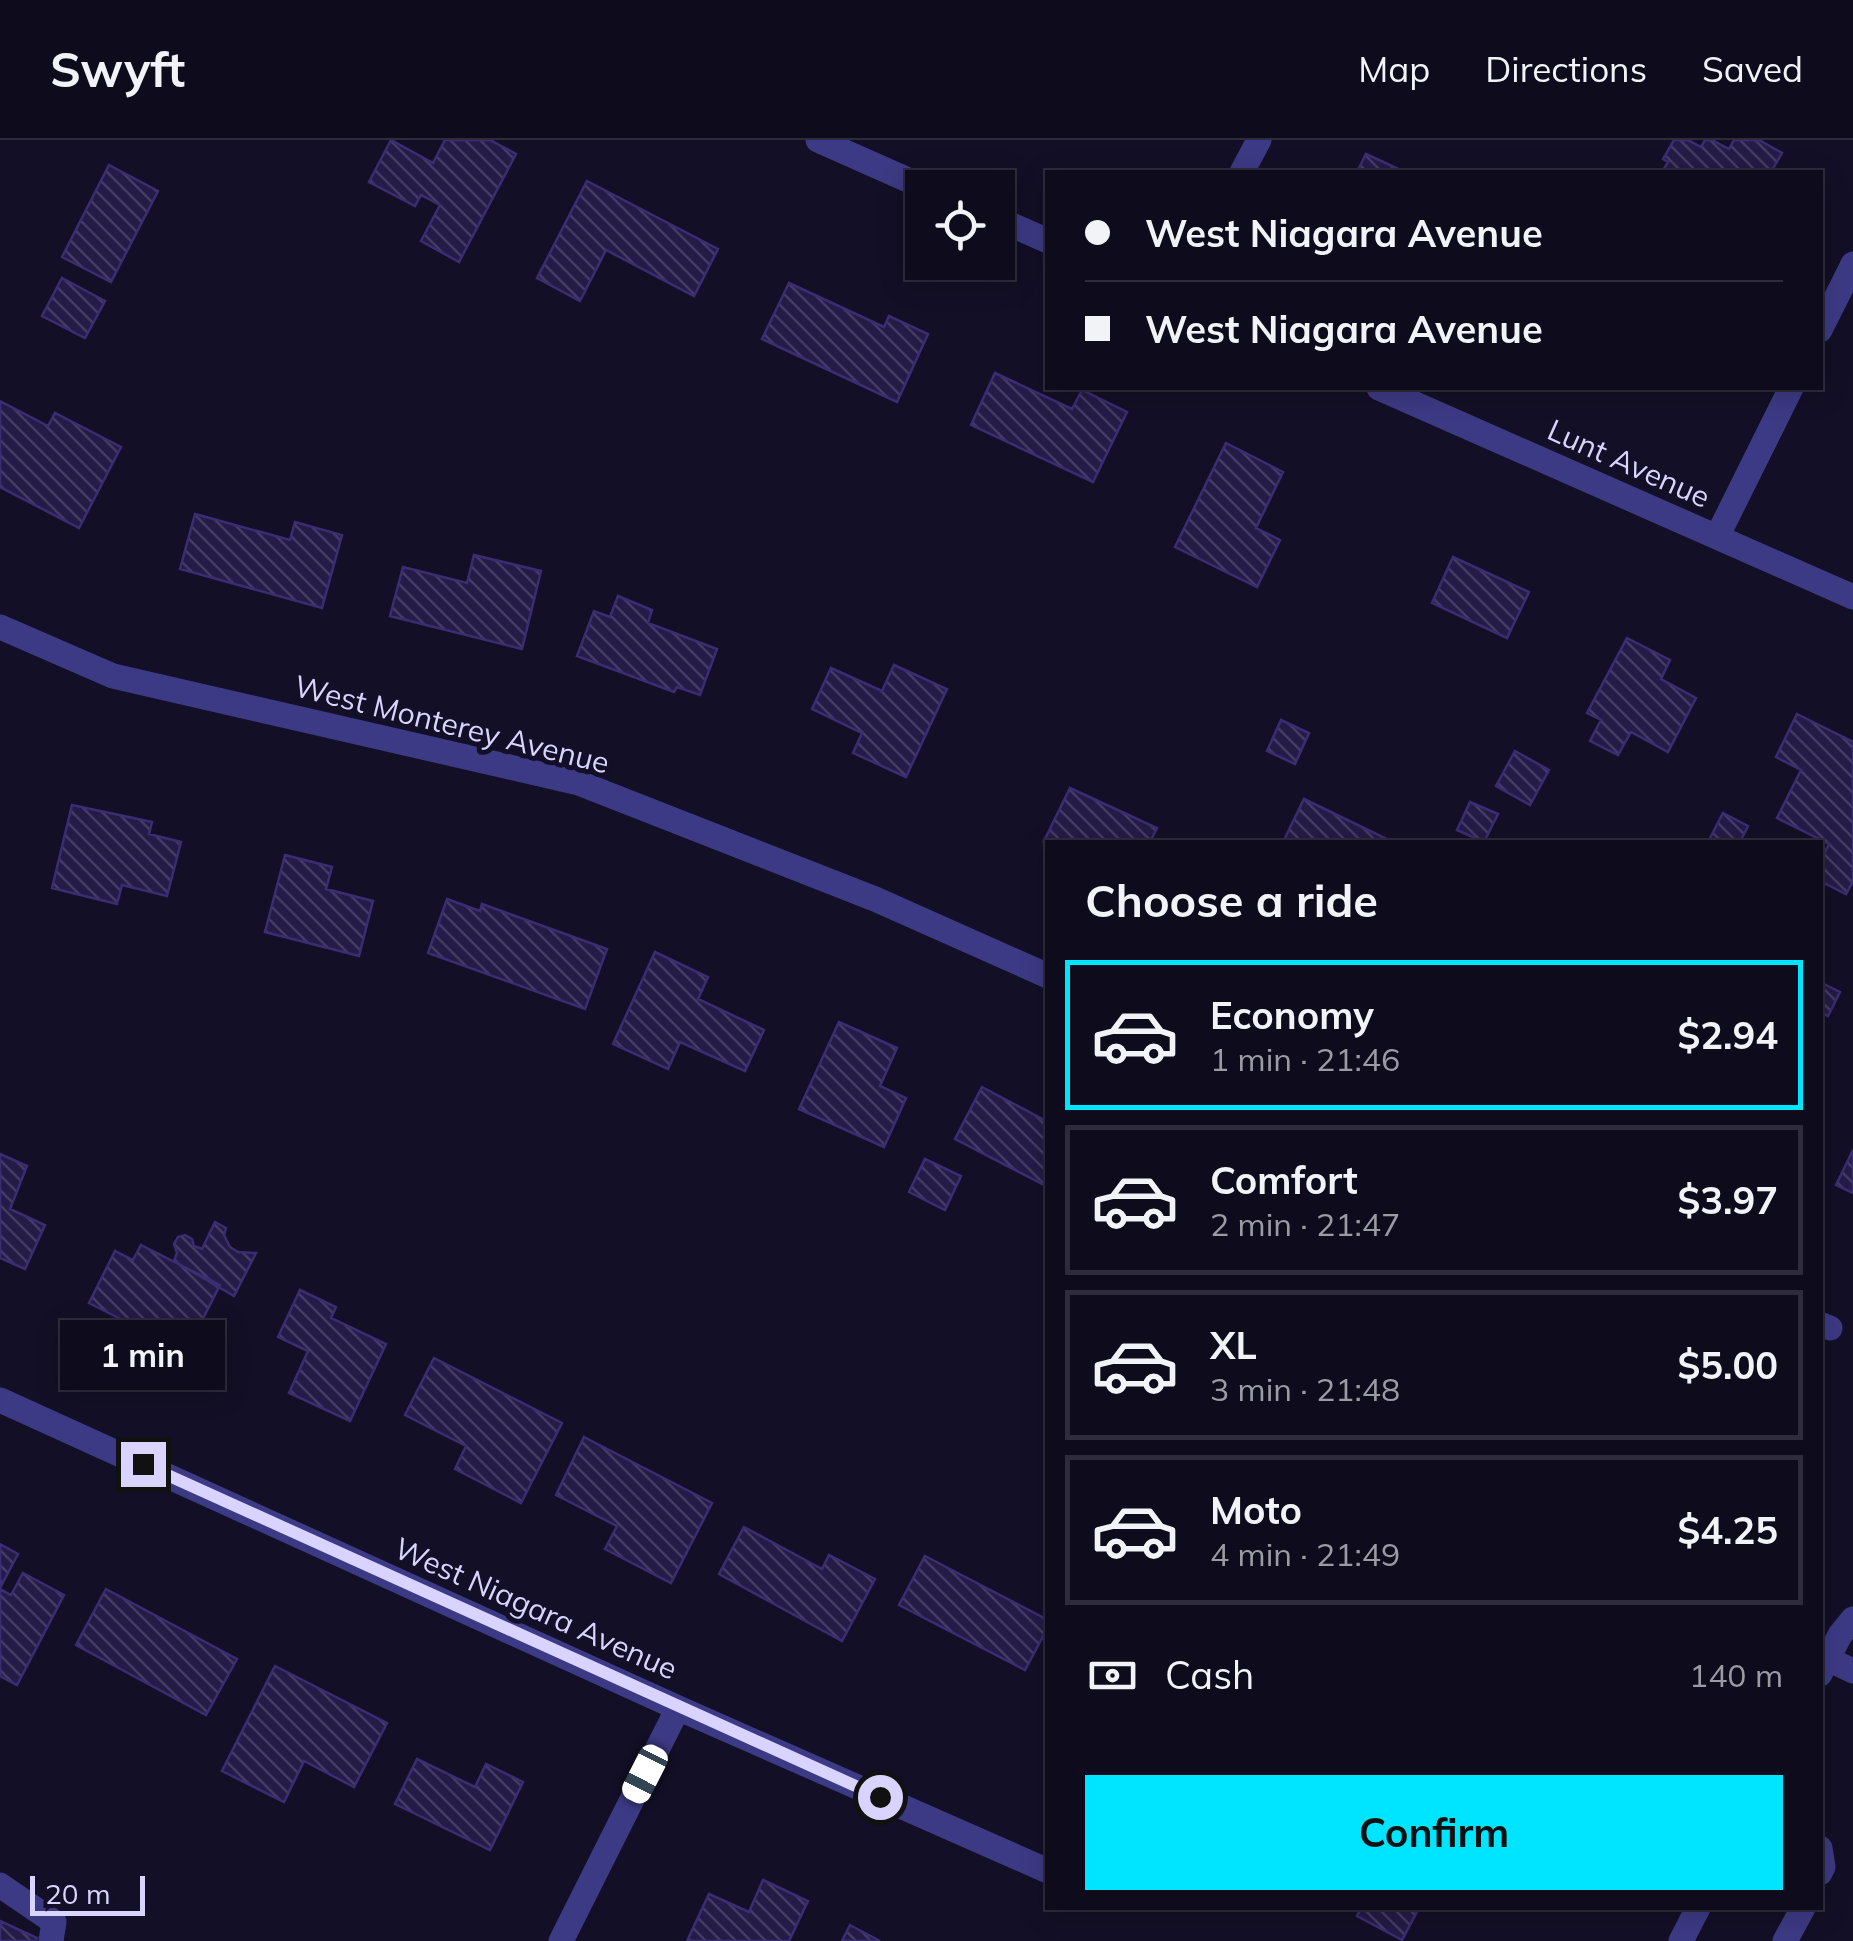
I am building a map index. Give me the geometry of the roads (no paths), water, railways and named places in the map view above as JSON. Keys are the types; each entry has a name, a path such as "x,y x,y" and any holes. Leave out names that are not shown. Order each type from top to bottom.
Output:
{"street":[{"path":"818,140 905,179"},
{"path":"1243,170 1258,140"},
{"path":"1015,226 1045,240"},
{"path":"1823,324 1853,264"},
{"name":"Lunt Avenue","path":"1384,390 1853,597"},
{"path":"1716,537 1790,390"},
{"name":"West Monterey Avenue","path":"0,628 113,676 579,783 875,899 1045,975"},
{"name":"West Niagara Avenue","path":"0,1400 1045,1870"},
{"path":"1853,1618 1824,1666 1853,1672"},
{"path":"561,1941 678,1708"},
{"path":"0,1885 54,1922 51,1941"},
{"path":"1681,1941 1697,1910"},
{"path":"1786,1941 1801,1910"}]}
